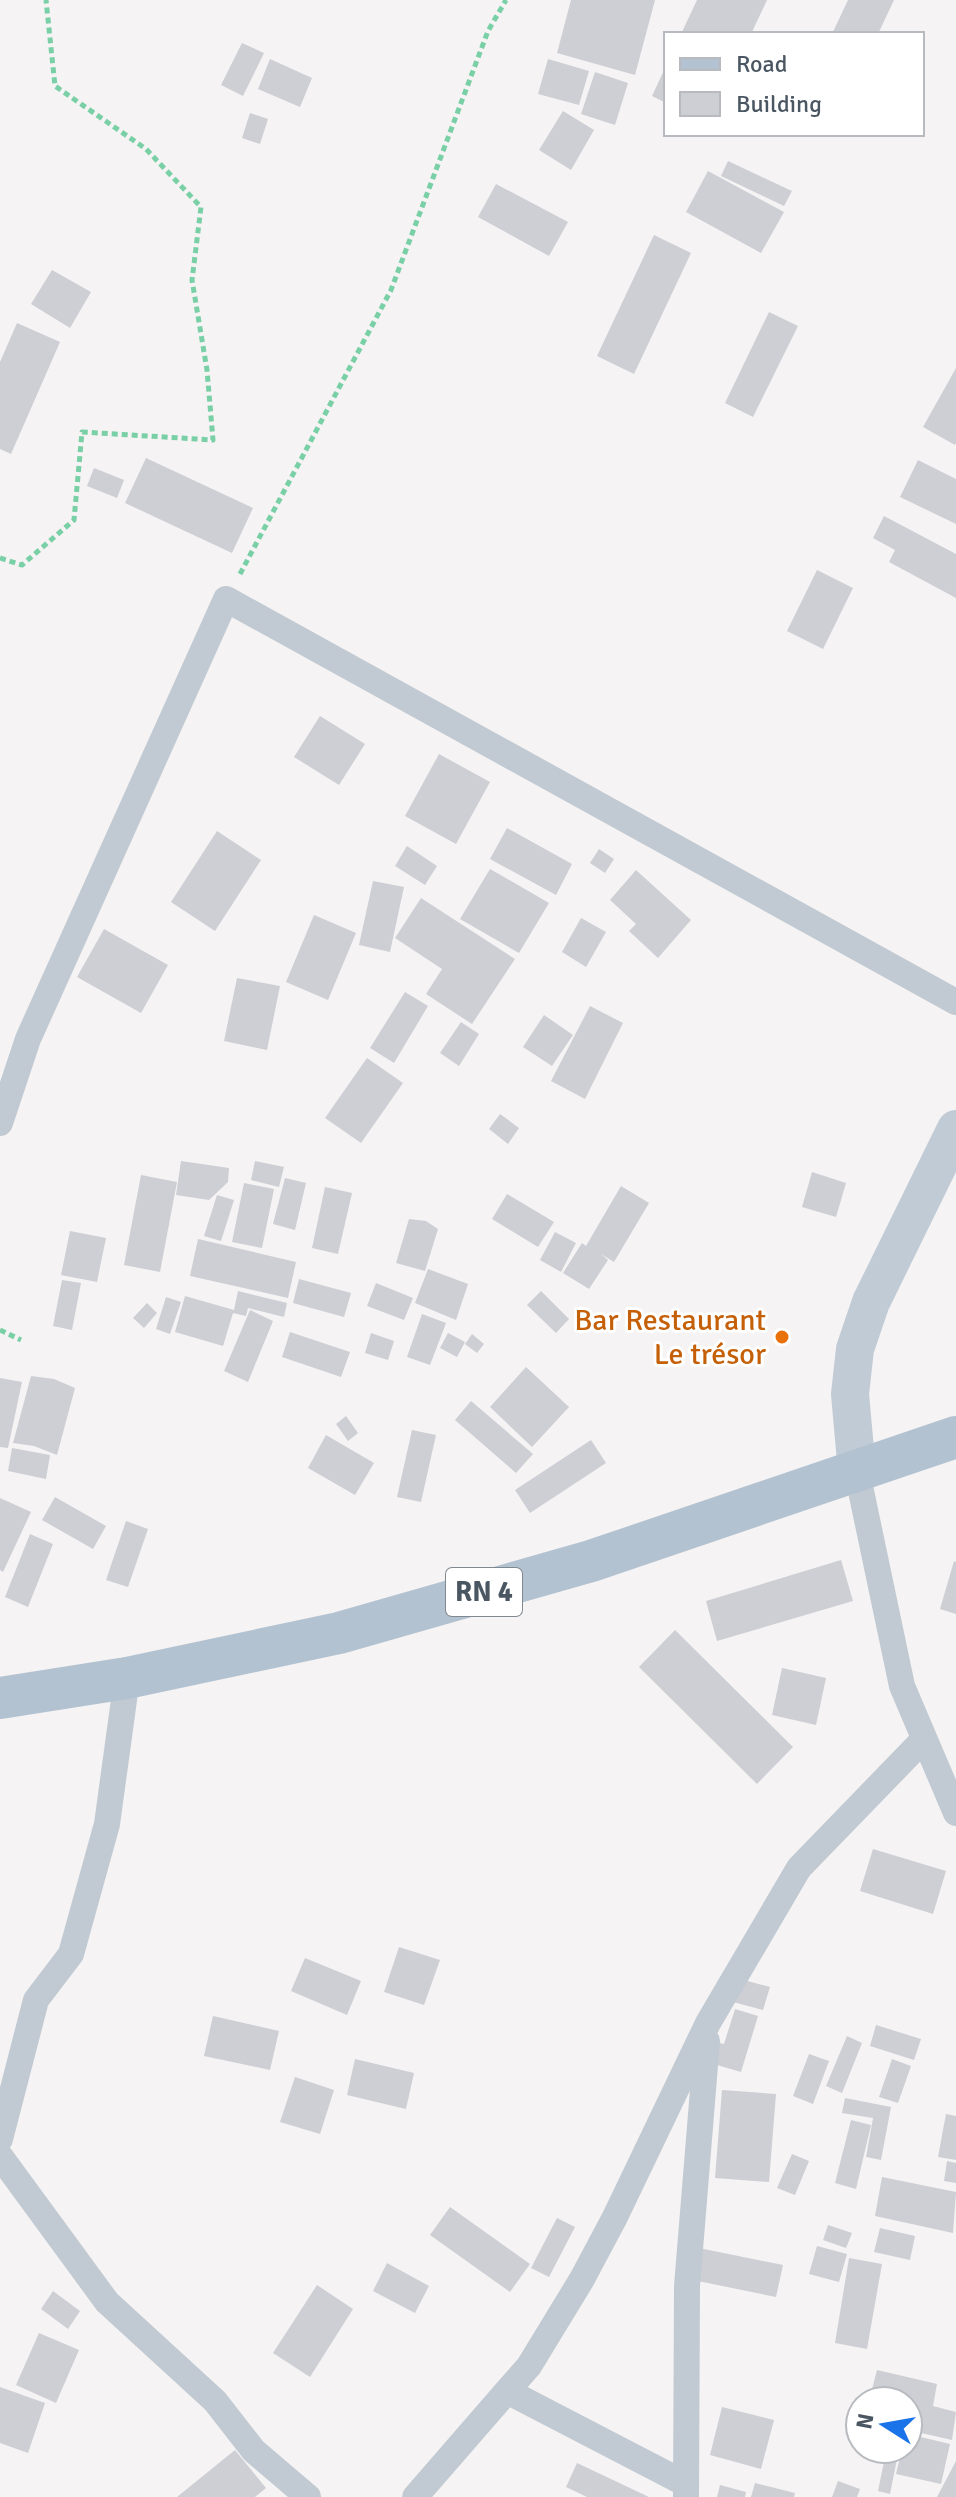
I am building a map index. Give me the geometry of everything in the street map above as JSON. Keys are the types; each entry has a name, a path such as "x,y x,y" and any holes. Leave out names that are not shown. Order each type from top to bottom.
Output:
{"main road":[{"path":"857,1472 850,1394 855,1349 871,1302 956,1129"},
{"name":"RN 4","path":"0,1698 127,1678 339,1633 591,1561 956,1437"}],"street":[{"path":"0,1123 34,1024 226,599 956,1002"},
{"path":"857,1472 902,1686 956,1813"},
{"path":"0,2139 36,2000 71,1954 107,1824 127,1678"},
{"path":"415,2497 529,2366 582,2279 615,2217 708,2023 799,1868 924,1739"},
{"path":"507,2391 686,2491 687,2286 708,2023"},
{"path":"0,2156 107,2302 215,2401 254,2451 308,2497"}],"path":[{"path":"0,558 22,565 74,520 82,432 213,440 207,370 192,280 201,207 146,149 55,86 46,0"},
{"path":"226,599 391,290 488,31 506,0"},
{"path":"0,1330 21,1340"}],"building":[{"path":"571,0 655,0 635,75 557,53"},
{"path":"697,0 767,0 752,32 682,32"},
{"path":"848,0 894,0 879,32 833,32"},
{"path":"242,43 264,53 243,96 221,85"},
{"path":"270,59 312,78 300,107 258,89"},
{"path":"548,59 589,71 579,105 538,94"},
{"path":"664,70 664,102 652,96"},
{"path":"595,72 628,83 615,125 581,114"},
{"path":"563,111 594,130 571,170 539,150"},
{"path":"250,113 268,119 260,144 242,138"},
{"path":"728,161 792,191 784,206 721,176"},
{"path":"708,171 784,212 761,253 686,212"},
{"path":"496,184 568,222 549,256 478,217"},
{"path":"654,235 691,253 634,374 597,356"},
{"path":"52,270 91,292 70,328 31,304"},
{"path":"769,312 798,326 753,417 725,403"},
{"path":"17,323 60,342 11,454 0,449 0,362"},
{"path":"956,368 956,443 955,445 923,427"},
{"path":"146,458 253,508 232,553 125,503"},
{"path":"918,460 956,479 956,524 900,497"},
{"path":"94,468 124,480 117,498 87,486"},
{"path":"884,516 956,554 956,598 889,562 895,550 873,538"},
{"path":"817,570 853,588 823,649 787,631"},
{"path":"320,716 365,744 339,785 294,757"},
{"path":"439,754 490,782 456,844 405,816"},
{"path":"507,828 572,864 556,895 490,859"},
{"path":"217,831 261,860 215,931 171,902"},
{"path":"407,846 437,866 425,885 395,866"},
{"path":"599,849 614,859 605,873 590,863"},
{"path":"490,869 549,903 519,953 460,919"},
{"path":"636,870 691,920 658,958 629,931 636,924 610,900"},
{"path":"373,881 404,887 390,952 359,945"},
{"path":"421,898 515,959 472,1024 426,994 442,969 395,938"},
{"path":"314,915 356,933 328,1000 286,982"},
{"path":"581,918 606,932 586,967 562,952"},
{"path":"104,929 168,965 141,1013 77,977"},
{"path":"237,978 280,986 267,1050 224,1041"},
{"path":"405,992 428,1006 394,1063 370,1048"},
{"path":"590,1006 623,1023 585,1099 551,1081"},
{"path":"544,1015 573,1035 552,1066 523,1047"},
{"path":"461,1022 479,1034 459,1066 440,1053"},
{"path":"367,1058 403,1083 361,1143 325,1118"},
{"path":"500,1114 519,1128 508,1144 489,1129"},
{"path":"181,1161 229,1168 228,1182 209,1200 176,1195"},
{"path":"255,1161 284,1167 279,1187 251,1180"},
{"path":"812,1172 846,1183 836,1217 802,1207"},
{"path":"141,1175 177,1182 160,1272 124,1265"},
{"path":"285,1178 306,1183 295,1230 273,1224"},
{"path":"244,1183 274,1189 262,1248 232,1242"},
{"path":"621,1186 649,1203 614,1262 601,1254 608,1260 589,1289 563,1273 582,1243 586,1246"},
{"path":"325,1187 352,1193 338,1254 312,1248"},
{"path":"507,1194 554,1222 538,1247 492,1219"},
{"path":"217,1195 234,1200 221,1241 204,1236"},
{"path":"409,1219 426,1221 438,1229 425,1271 396,1263"},
{"path":"70,1231 106,1238 97,1282 61,1275"},
{"path":"555,1232 576,1243 561,1272 540,1260"},
{"path":"198,1239 296,1262 288,1298 190,1276"},
{"path":"428,1269 468,1284 456,1320 415,1303"},
{"path":"299,1279 351,1293 344,1317 293,1303"},
{"path":"62,1280 81,1283 72,1330 53,1326"},
{"path":"376,1283 413,1298 404,1320 367,1306"},
{"path":"238,1291 287,1303 284,1317 248,1308 246,1316 233,1313 223,1346 175,1332 185,1296 234,1310"},
{"path":"541,1291 569,1319 556,1333 527,1305"},
{"path":"166,1297 181,1302 170,1334 156,1329"},
{"path":"147,1303 157,1313 144,1328 133,1318"},
{"path":"250,1310 273,1321 248,1382 224,1371"},
{"path":"422,1314 446,1323 430,1365 407,1357"},
{"path":"290,1332 350,1352 341,1377 282,1357"},
{"path":"371,1333 394,1341 388,1360 365,1353"},
{"path":"448,1333 465,1342 457,1357 440,1348"},
{"path":"472,1334 484,1344 477,1353 465,1344"},
{"path":"526,1367 569,1407 532,1447 490,1407"},
{"path":"31,1376 54,1379 75,1388 57,1455 34,1446 13,1443"},
{"path":"0,1378 22,1382 8,1448 0,1447"},
{"path":"471,1401 533,1454 516,1473 455,1420"},
{"path":"346,1416 358,1433 348,1441 336,1424"},
{"path":"412,1430 436,1435 421,1502 397,1497"},
{"path":"326,1435 374,1463 355,1495 308,1468"},
{"path":"591,1440 606,1463 530,1513 515,1490"},
{"path":"12,1448 50,1455 46,1479 8,1471"},
{"path":"55,1497 106,1526 93,1549 42,1520"},
{"path":"0,1498 31,1512 3,1572 0,1570"},
{"path":"126,1521 148,1529 128,1587 106,1580"},
{"path":"30,1534 53,1544 28,1607 5,1597"},
{"path":"841,1560 853,1601 717,1641 706,1601"},
{"path":"956,1562 956,1614 940,1609"},
{"path":"675,1630 793,1747 757,1784 639,1667"},
{"path":"782,1668 826,1678 816,1725 772,1715"},
{"path":"873,1849 946,1871 933,1914 860,1891"},
{"path":"399,1947 440,1960 424,2005 384,1992"},
{"path":"305,1958 361,1981 347,2015 291,1991"},
{"path":"740,1979 770,1987 763,2010 733,2002"},
{"path":"735,2009 758,2016 741,2072 710,2063 716,2042 724,2044"},
{"path":"213,2016 279,2031 270,2070 204,2056"},
{"path":"876,2025 921,2039 914,2060 870,2046"},
{"path":"847,2036 862,2043 842,2093 826,2086"},
{"path":"809,2054 829,2061 813,2104 793,2096"},
{"path":"355,2059 414,2073 406,2109 347,2095"},
{"path":"892,2059 911,2066 898,2103 879,2097"},
{"path":"295,2077 334,2090 320,2134 280,2122"},
{"path":"722,2090 776,2094 769,2182 715,2178"},
{"path":"845,2098 891,2107 881,2160 866,2157 873,2118 842,2113"},
{"path":"946,2114 956,2116 956,2160 938,2157"},
{"path":"851,2120 871,2125 856,2189 835,2183"},
{"path":"792,2154 809,2161 795,2195 777,2188"},
{"path":"947,2161 956,2163 956,2183 944,2181"},
{"path":"882,2177 956,2192 953,2233 875,2216"},
{"path":"450,2207 530,2264 510,2292 430,2235"},
{"path":"557,2218 575,2227 549,2277 531,2268"},
{"path":"828,2225 852,2233 846,2248 823,2240"},
{"path":"880,2228 915,2236 910,2260 874,2252"},
{"path":"817,2246 847,2254 839,2282 809,2274"},
{"path":"699,2248 783,2265 776,2297 693,2280"},
{"path":"849,2258 882,2264 867,2349 835,2343"},
{"path":"387,2263 429,2286 415,2313 373,2291"},
{"path":"317,2285 353,2309 310,2377 273,2353"},
{"path":"53,2291 80,2311 68,2329 41,2309"},
{"path":"39,2333 79,2350 56,2403 16,2385"},
{"path":"877,2370 937,2384 933,2406 956,2412 952,2440 924,2434 924,2385 873,2385"},
{"path":"0,2387 45,2403 28,2453 0,2443"},
{"path":"722,2407 774,2420 761,2469 710,2455"},
{"path":"924,2438 950,2444 941,2484 896,2474 898,2465 924,2465"},
{"path":"235,2450 266,2488 255,2497 177,2497"},
{"path":"956,2461 956,2497 937,2497"},
{"path":"577,2463 649,2497 587,2497 566,2487"},
{"path":"883,2465 896,2465 890,2494 878,2491"},
{"path":"838,2481 860,2489 857,2497 832,2497"},
{"path":"755,2483 795,2493 794,2497 751,2497"},
{"path":"720,2485 746,2492 745,2497 717,2497"}],"place":[{"name":"Bar Restaurant Le trésor","path":"782,1337"}]}
